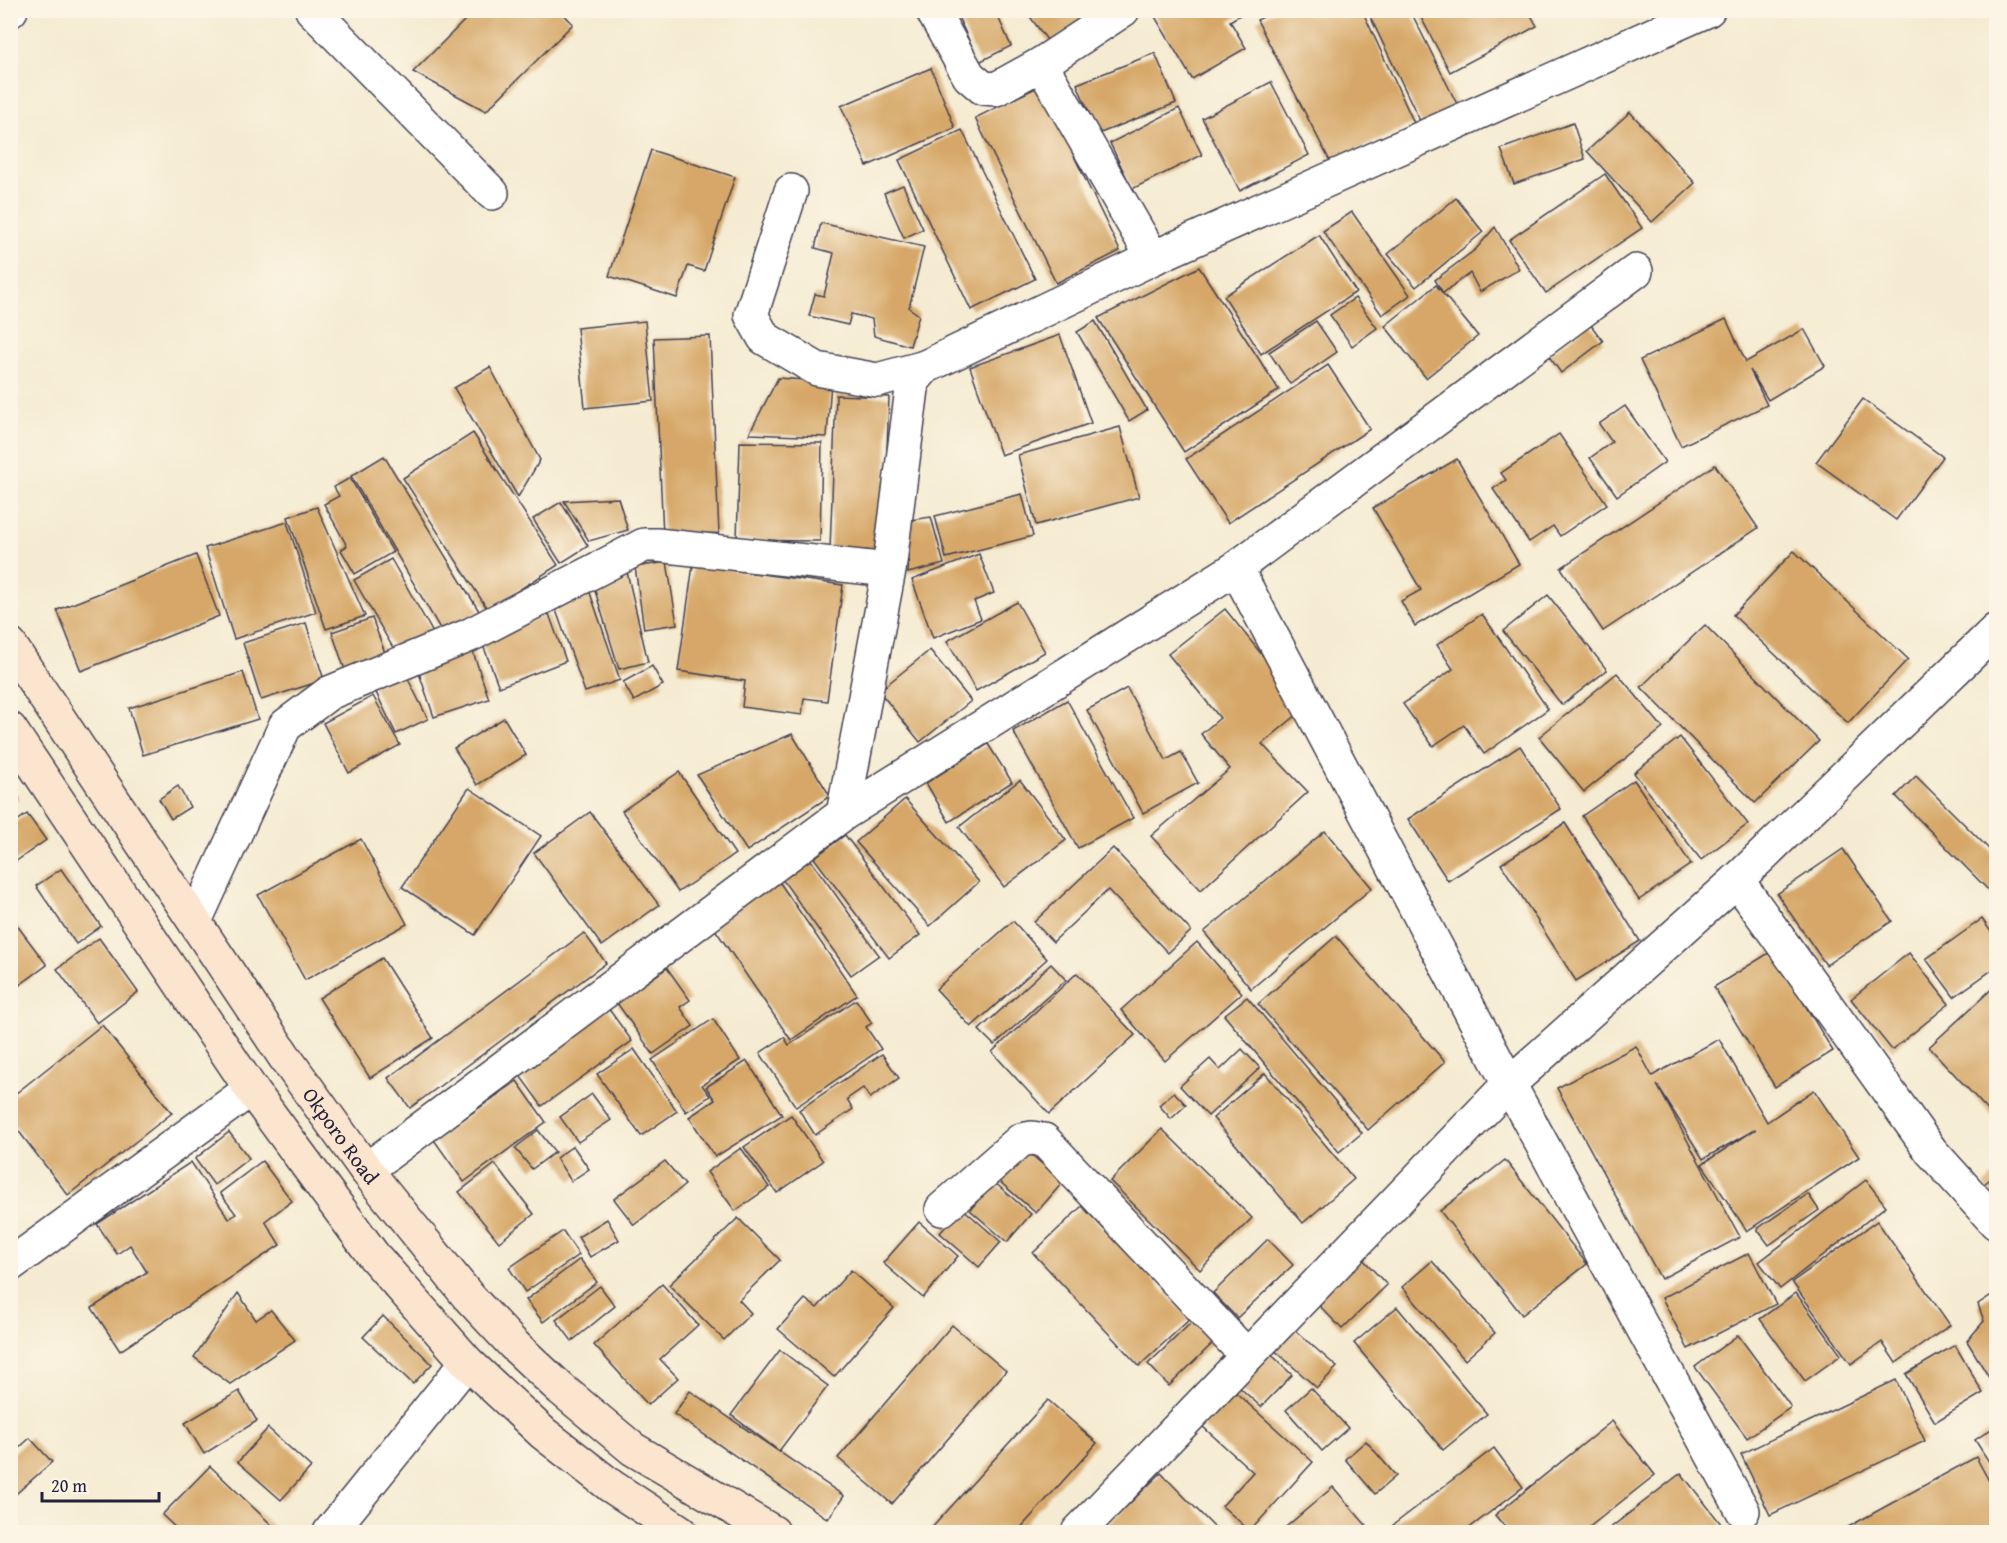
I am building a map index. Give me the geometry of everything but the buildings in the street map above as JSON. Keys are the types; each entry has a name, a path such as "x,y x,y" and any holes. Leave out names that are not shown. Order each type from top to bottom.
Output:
{"main road":[{"name":"Okporo Road","path":"10,645 284,1056 366,1170 468,1296 513,1344 561,1389 633,1449 773,1533"},
{"path":"10,729 251,1089 373,1255 467,1362 543,1433 611,1486 681,1533"}],"street":[{"path":"312,10 492,193"},
{"path":"932,10 969,76 982,88 996,89 1041,64 1123,10"},
{"path":"791,190 751,315 764,338 817,369 877,380 925,367 1153,258 1708,10"},
{"path":"1041,64 1153,258"},
{"path":"366,1170 843,814 1236,568 1635,271"},
{"path":"843,814 889,570 914,381 925,367"},
{"path":"195,921 285,726 328,693 470,635 644,545 889,570"},
{"path":"1236,568 1509,1084 1743,1511"},
{"path":"1078,1533 1509,1084 1737,880 1996,630"},
{"path":"1737,880 1931,1151 1996,1223"},
{"path":"10,1265 251,1089"},
{"path":"942,1209 1021,1140 1032,1138 1044,1140 1247,1356"},
{"path":"330,1533 467,1362"}]}
